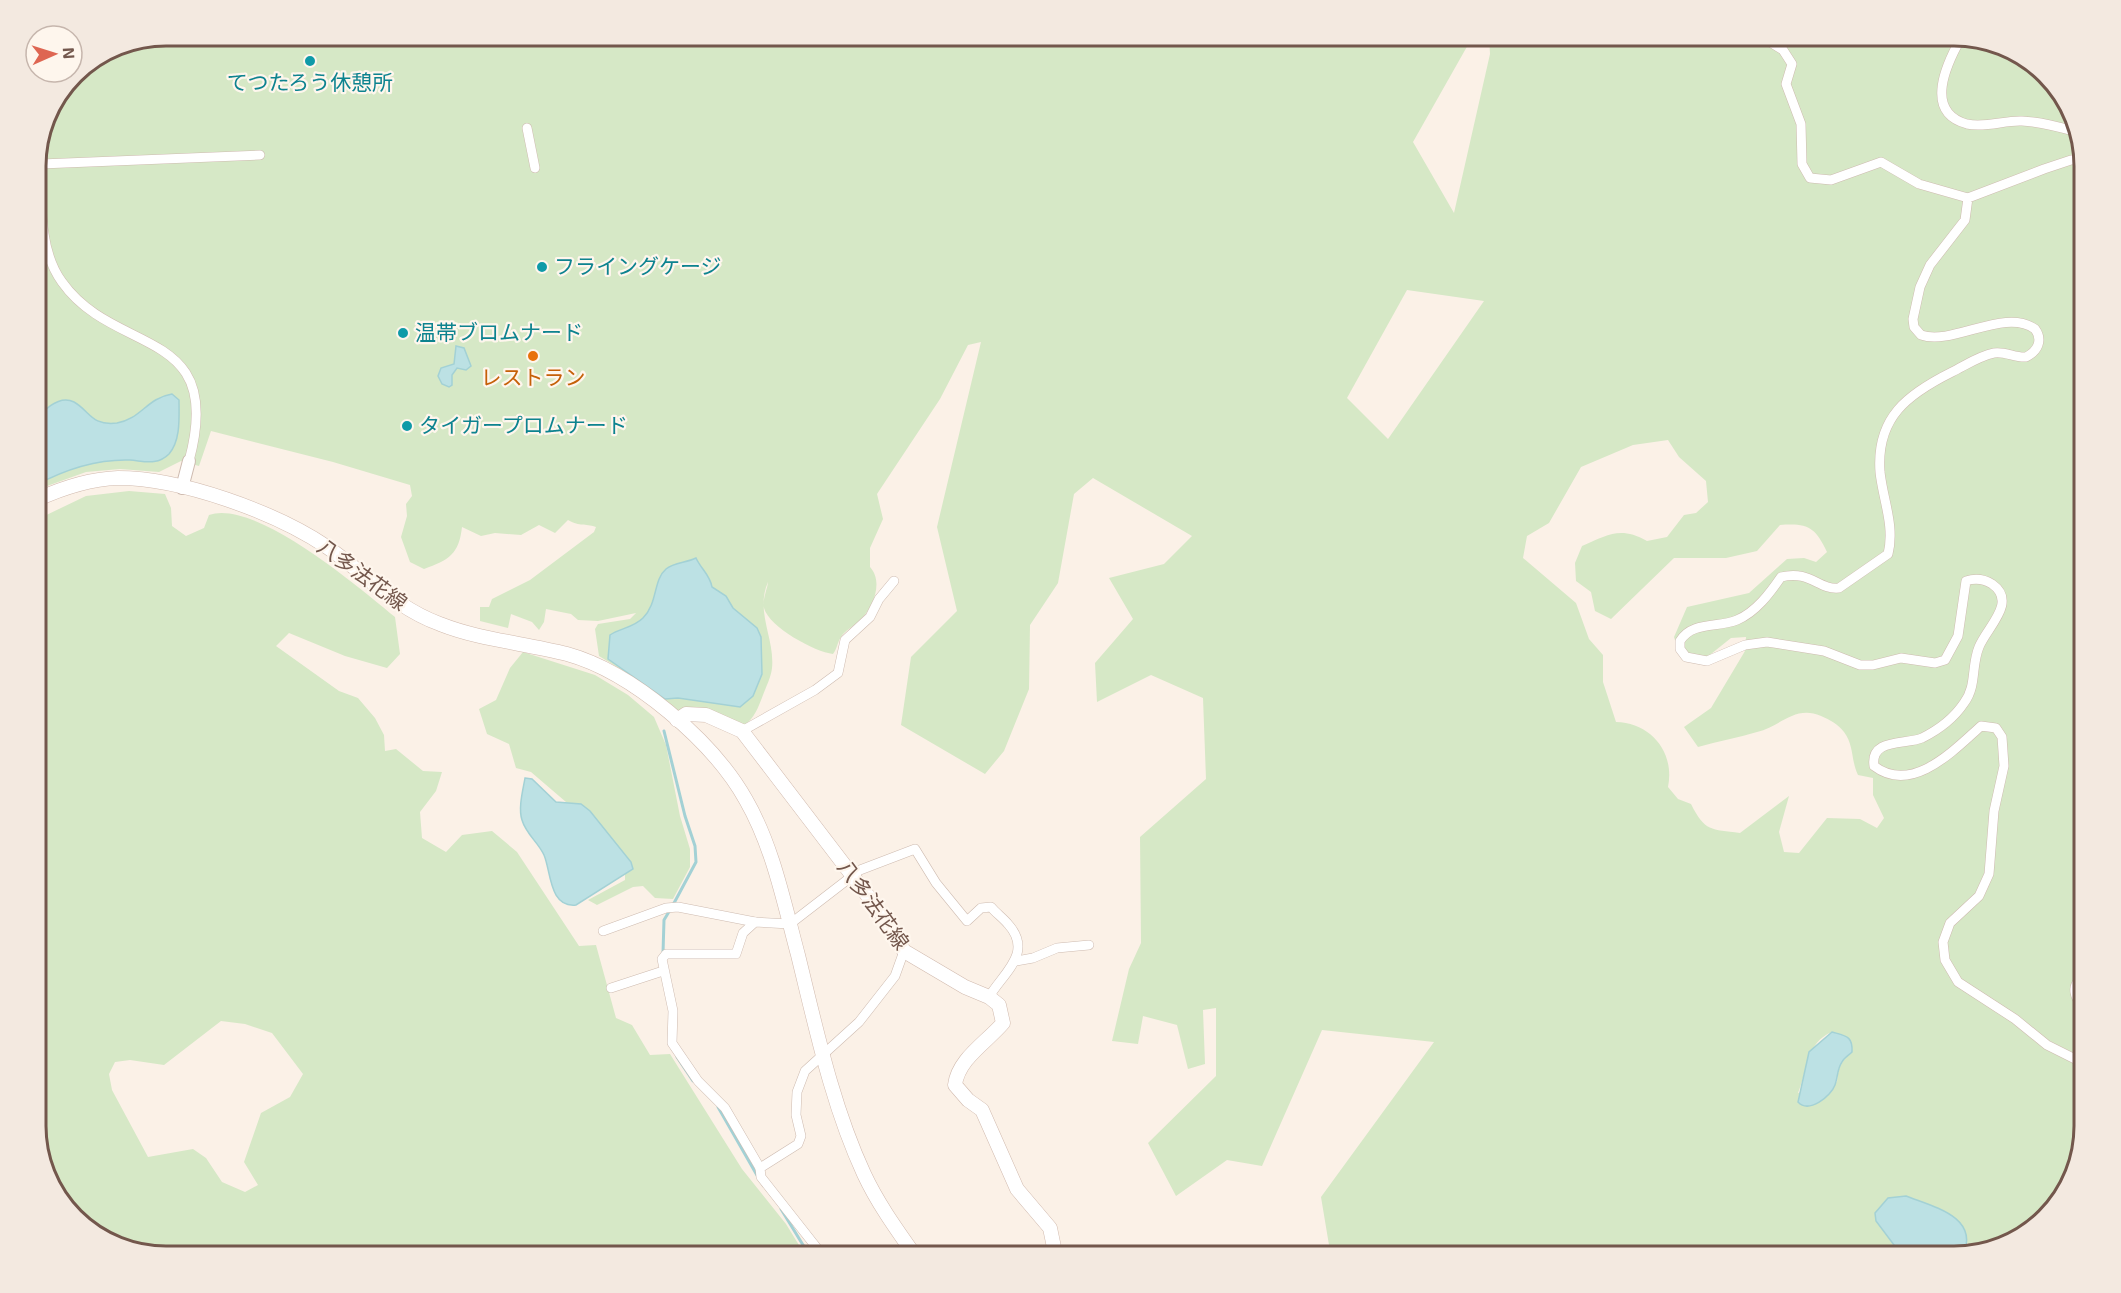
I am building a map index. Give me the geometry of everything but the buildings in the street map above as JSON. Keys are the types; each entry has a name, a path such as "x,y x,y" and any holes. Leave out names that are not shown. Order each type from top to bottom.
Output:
{"main road":[{"name":"八多法花線","path":"47,496 88,481 115,478 138,479 182,488 269,515 328,548 373,585 410,610 440,624 569,655 603,667 677,720 709,750 747,800 762,833 790,924 823,1053 844,1122 864,1173 888,1218 908,1246"},
{"name":"八多法花線","path":"677,720 686,714 706,715 735,725 742,731 884,917 904,951 965,987 989,997"},
{"path":"989,997 999,1005 1003,1023 973,1053 956,1075 955,1085 968,1100 982,1110 1017,1189 1050,1228 1054,1246"}],"street":[{"path":"1776,46 1783,50 1792,64 1786,84 1802,124 1802,164 1810,178 1831,180 1881,162 1919,184 1968,198 2074,160"},
{"path":"1956,46 1942,73 1942,98 1955,118 1968,124 1996,125 2019,120 2069,130"},
{"path":"527,128 535,168"},
{"path":"47,164 260,155"},
{"path":"1968,198 1965,220 1949,238 1924,276 1914,309 1914,327 1921,335 1930,338 2007,324 2027,324 2038,333 2039,340 2036,350 2026,357 1999,353 1977,359 1919,390 1896,409 1886,429 1880,468 1882,495 1890,527 1891,542 1888,554 1839,588 1831,589 1803,575 1781,577 1767,596 1748,613 1735,621 1688,631 1680,641 1680,649 1686,657 1707,661 1745,645 1767,642 1824,651 1860,665 1873,665 1901,658 1941,663 1952,649 1958,636 1966,581 1982,580 1999,589 2002,598 2001,612 1979,647 1973,686 1965,702 1934,732 1919,739 1878,749 1873,759 1874,766 1883,773 1893,775 1912,774 1925,770 1948,755 1981,726 1996,728 2002,737 2004,766 1994,811 1989,874 1978,896 1950,923 1943,942 1945,960 1958,982 2015,1019 2047,1045 2074,1058"},
{"path":"47,248 62,282 90,309 166,352 189,380 198,415 197,431 182,488"},
{"path":"742,731 815,690 838,673 846,640 870,618 879,599 894,581"},
{"path":"603,931 666,908 678,907 755,922 790,924 851,876 915,849 936,883 967,921 981,908 991,908 1009,924 1018,943 1019,954 989,997"},
{"path":"755,922 743,933 736,954 666,954 662,959 673,1011 672,1042 698,1081 725,1108 760,1168 761,1177 815,1246"},
{"path":"1016,961 1033,958 1057,948 1089,945"},
{"path":"760,1168 798,1144 801,1136 796,1115 797,1092 805,1071 859,1022 895,976 904,951"},
{"path":"611,988 663,971"}],"green space":[{"path":"166,46 1467,46 1413,142 1454,213 1490,54 1490,46 1954,46 1986,51 2000,56 2028,71 2050,93 2068,128 2074,159 2074,1126 2070,1158 2065,1172 2050,1200 2028,1222 2000,1237 1970,1245 1876,1221 1895,1246 1329,1246 1321,1197 1434,1042 1322,1030 1262,1166 1227,1160 1176,1196 1148,1143 1216,1076 1216,1008 1203,1010 1205,1064 1188,1069 1177,1025 1143,1016 1138,1044 1112,1041 1129,969 1141,943 1140,837 1206,779 1203,698 1151,675 1097,702 1095,663 1133,619 1109,578 1164,564 1192,536 1093,478 1074,494 1058,583 1030,625 1029,689 1004,751 985,774 901,725 911,657 957,611 937,527 981,342 968,345 940,399 877,494 883,519 870,548 870,567 876,580 876,588 869,610 847,630 833,654 815,649 783,630 774,623 764,608 771,646 771,671 758,708 744,726 677,713 630,675 599,656 595,629 598,624 630,619 636,613 598,621 578,620 571,614 546,609 544,622 539,630 532,622 511,614 508,628 480,621 480,607 489,607 492,599 530,580 594,532 596,527 568,520 555,533 539,525 521,535 495,533 481,536 462,527 458,544 451,555 424,569 410,562 401,537 407,516 406,504 412,496 410,485 333,462 211,431 199,466 181,461 159,472 120,469 86,472 47,486 47,159 53,128 71,93 80,84 84,84 87,76 106,63 135,51","holes":["1407,290 1484,301 1388,439 1347,398","1668,440 1679,457 1706,481 1708,502 1696,513 1684,515 1667,537 1647,541 1638,536 1621,533 1599,538 1582,546 1575,563 1576,581 1591,592 1595,611 1611,619 1674,558 1726,558 1757,551 1780,525 1810,528 1819,537 1827,552 1816,562 1804,558 1787,559 1749,593 1687,607 1674,637 1679,652 1706,658 1731,638 1746,637 1745,651 1711,708 1684,727 1698,747 1757,732 1803,713 1812,713 1834,722 1847,737 1858,775 1873,778 1873,795 1884,818 1877,828 1860,819 1827,818 1799,853 1784,852 1779,832 1789,796 1740,833 1710,828 1700,820 1691,804 1678,799 1668,787 1668,762 1658,742 1640,728 1616,722 1603,682 1603,655 1589,639 1576,603 1523,558 1527,536 1549,523 1581,467 1633,445","1832,1032 1852,1052 1845,1059 1838,1073 1837,1082 1798,1093 1812,1050 1823,1037"]},
{"path":"129,491 165,494 171,508 172,526 186,536 204,528 209,515 228,513 252,520 306,549 358,586 395,617 400,654 387,668 345,656 289,633 276,646 339,691 358,698 375,718 384,735 385,751 396,749 423,771 442,772 436,791 420,812 422,838 446,852 462,835 492,831 517,852 579,946 596,945 616,1018 632,1025 650,1055 670,1054 742,1169 786,1224 800,1246 166,1246 135,1242 121,1237 93,1222 76,1206 59,1180 49,1150 47,1134 47,515 86,496","holes":["221,1021 245,1024 272,1033 303,1074 290,1097 261,1113 244,1162 258,1185 245,1192 222,1182 206,1158 193,1149 148,1157 112,1090 109,1074 115,1062 130,1060 164,1065"]},
{"path":"523,652 595,675 628,695 654,717 666,745 680,816 690,849 690,867 673,899 655,898 643,886 633,887 597,905 588,900 625,880 625,863 587,815 566,802 531,772 516,768 509,744 487,734 479,709 496,700 510,668"}],"water":[{"path":"456,346 464,348 471,366 466,370 457,368 452,375 452,385 449,387 442,384 438,376 441,368 454,364"},
{"path":"172,394 179,400 176,442 164,458 150,462 106,461 70,470 47,480 47,408 50,406 62,400 68,400 74,402 96,420 117,423 132,417 163,396"},
{"path":"696,558 712,587 726,596 733,608 757,628 761,637 762,674 753,696 740,707 678,698 665,699 608,659 610,635 643,618 651,606 659,579 666,569"},
{"path":"525,778 532,779 556,802 581,804 590,811 631,862 633,869 576,905 561,901 552,887 544,855 526,830 522,820 521,805"},
{"path":"1832,1032 1850,1040 1852,1052 1840,1065 1835,1085 1829,1094 1813,1105 1803,1105 1798,1102 1809,1052"},
{"path":"1906,1196 1951,1215 1965,1231 1966,1245 1895,1246 1876,1221 1875,1213 1888,1198"}],"waterway":[{"path":"664,731 685,816 695,846 696,862 673,905"},
{"path":"663,953 664,920 670,910"},
{"path":"677,1057 693,1081"},
{"path":"718,1107 758,1177"},
{"path":"781,1209 804,1246"}],"place":[{"name":"てつたろう休憩所","path":"310,61"},
{"name":"フライングケージ","path":"542,267"},
{"name":"温帯ブロムナード","path":"403,333"},
{"name":"レストラン","path":"533,356"},
{"name":"タイガープロムナード","path":"407,426"}]}
